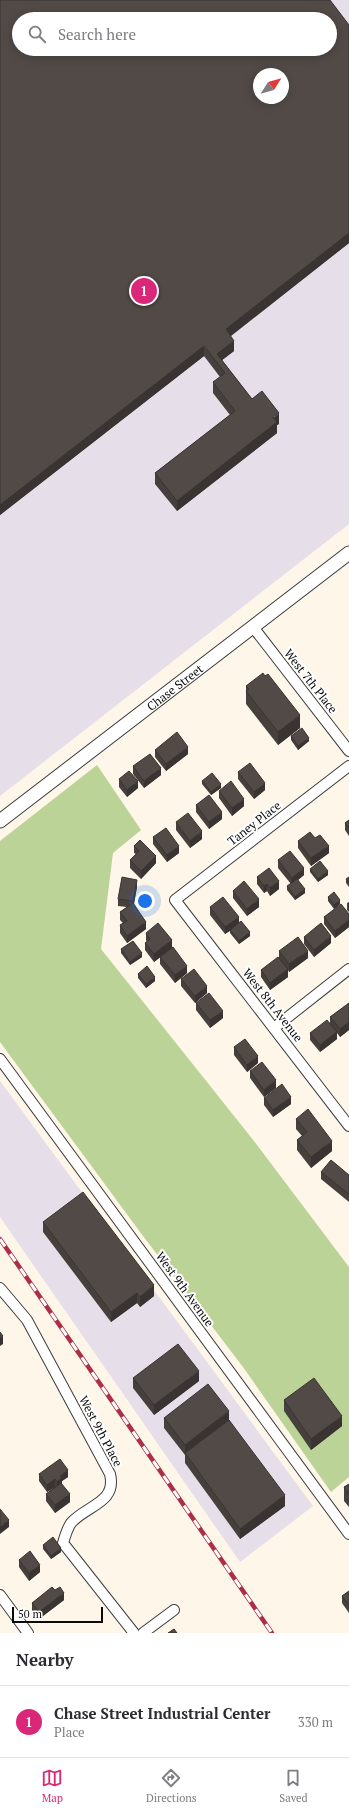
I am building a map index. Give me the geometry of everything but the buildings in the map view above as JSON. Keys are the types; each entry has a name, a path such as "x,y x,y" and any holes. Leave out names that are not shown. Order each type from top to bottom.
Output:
{"street":[{"name":"Chase Street","path":"0,821 349,553"},
{"name":"West 7th Place","path":"253,627 349,751"},
{"name":"Taney Place","path":"175,900 349,766"},
{"name":"West 8th Avenue","path":"175,900 349,1126"},
{"path":"274,1028 349,969"},
{"name":"West 9th Avenue","path":"0,1059 349,1534"},
{"name":"West 9th Place","path":"0,1288 27,1320 110,1474 112,1485 109,1494 70,1524 63,1543 134,1633"},
{"path":"0,1595 28,1633"},
{"path":"143,1633 174,1610"}],"shaded area":[{"path":"0,0 349,0 349,524 0,796"},
{"path":"0,1081 313,1506 240,1562 0,1217"}],"green space":[{"path":"97,765 141,830 113,853 101,949 254,1141 349,1267 349,1477 331,1492 243,1367 143,1236 0,1042 0,841"}],"railway":[{"path":"0,1239 272,1633"}],"place":[{"name":"Chase Street Industrial Center","path":"144,291"}]}
